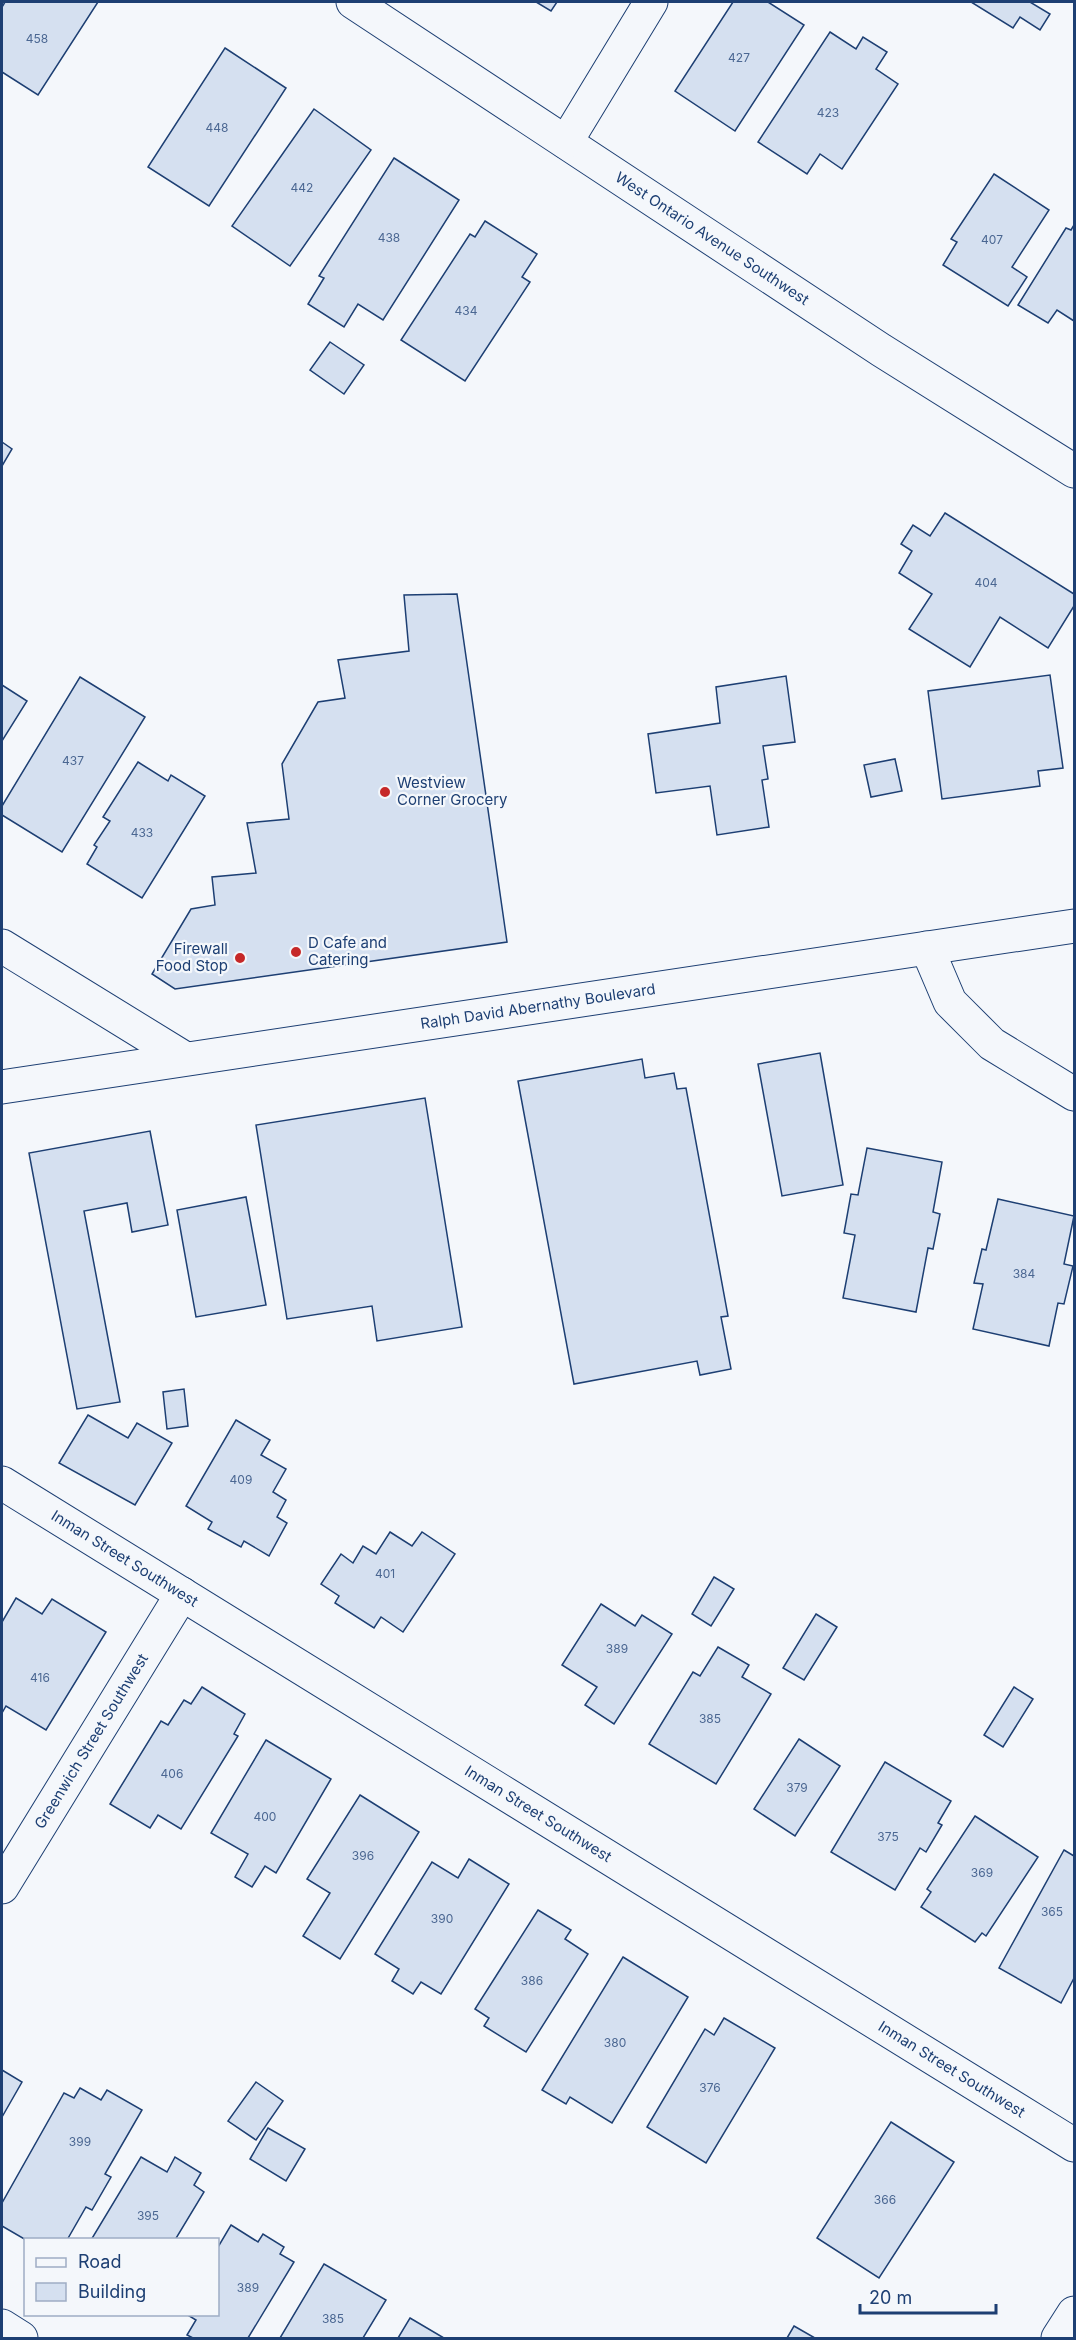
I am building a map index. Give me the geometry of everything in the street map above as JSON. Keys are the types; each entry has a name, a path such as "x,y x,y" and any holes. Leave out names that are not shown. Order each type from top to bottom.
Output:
{"street":[{"name":"West Ontario Avenue Southwest","path":"353,2 881,350 1074,471"},
{"path":"566,142 651,2"},
{"name":"Ralph David Abernathy Boulevard","path":"2,1087 1074,926"},
{"path":"2,946 184,1058"},
{"path":"927,948 950,1002 992,1044 1074,1094"},
{"name":"Inman Street Southwest","path":"2,1483 1074,2145"},
{"name":"Greenwich Street Southwest","path":"2,1887 182,1594"},
{"path":"1058,2338 1074,2313"},
{"path":"2,2326 21,2338"}],"building":[{"path":"5,2 98,2 38,95 2,72 2,7"},
{"path":"536,2 557,2 551,11"},
{"path":"733,2 768,2 804,25 735,131 675,91"},
{"path":"971,2 1030,2 1050,14 1040,30 1020,17 1013,28"},
{"path":"830,32 856,49 863,37 887,52 876,69 898,84 842,169 820,154 807,174 758,142"},
{"path":"225,48 286,88 209,206 148,167"},
{"path":"314,109 371,150 290,266 232,226"},
{"path":"394,158 459,200 383,320 358,304 344,327 308,304 324,278 319,276"},
{"path":"994,174 1049,210 1012,267 1027,277 1008,306 943,265 957,242 951,239"},
{"path":"485,221 537,254 522,277 530,282 465,381 401,340 470,234 475,237"},
{"path":"1074,225 1074,321 1057,310 1048,323 1018,305 1066,228 1071,230"},
{"path":"330,342 364,365 344,394 310,370"},
{"path":"2,442 12,449 2,466"},
{"path":"945,513 1074,594 1074,606 1048,648 1000,617 970,667 909,629 932,594 899,573 912,551 901,544 913,525 930,536"},
{"name":"Westview Corner Grocery","path":"457,594 507,942 175,989 152,974 191,909 215,905 212,877 256,873 247,823 289,819 282,764 318,702 345,698 338,660 409,651 404,595"},
{"path":"1050,675 1063,768 1038,771 1040,786 942,799 928,691"},
{"path":"786,676 795,742 763,746 768,779 762,780 769,827 717,835 710,786 656,793 648,734 720,723 716,687"},
{"path":"80,677 145,717 62,852 2,815 2,806"},
{"path":"2,685 27,701 2,741"},
{"path":"895,759 902,791 871,797 864,765"},
{"path":"138,762 168,781 171,775 205,796 142,898 87,864 97,847 94,845 110,821 103,817"},
{"path":"820,1053 843,1185 782,1196 758,1064"},
{"path":"642,1059 645,1078 674,1073 677,1089 686,1088 728,1316 721,1317 731,1369 700,1375 697,1361 574,1384 518,1081"},
{"path":"425,1098 462,1327 377,1341 372,1306 287,1319 256,1125"},
{"path":"150,1131 168,1225 132,1232 127,1203 84,1211 120,1402 77,1409 29,1153"},
{"path":"867,1148 942,1162 933,1212 940,1214 933,1249 928,1248 916,1312 843,1298 855,1235 844,1233 851,1194 858,1195"},
{"path":"246,1197 266,1305 196,1317 177,1210"},
{"path":"998,1199 1074,1216 1064,1264 1073,1266 1064,1304 1058,1303 1049,1346 973,1329 983,1284 974,1283 982,1249 986,1250"},
{"path":"184,1389 188,1426 167,1429 163,1392"},
{"path":"88,1415 128,1438 137,1423 172,1443 135,1505 59,1463"},
{"path":"236,1420 270,1440 261,1455 286,1469 273,1492 286,1500 277,1517 287,1523 269,1556 244,1541 241,1547 208,1529 212,1522 186,1506"},
{"path":"390,1532 412,1546 422,1532 455,1554 403,1632 381,1617 374,1628 335,1603 339,1596 321,1584 341,1554 353,1563 363,1546 376,1554"},
{"path":"714,1577 734,1589 711,1626 692,1614"},
{"path":"16,1598 42,1614 52,1599 106,1632 46,1730 6,1706 2,1713 2,1622"},
{"path":"601,1604 635,1626 642,1615 672,1634 614,1724 585,1705 597,1687 562,1665"},
{"path":"816,1614 837,1627 804,1680 783,1668"},
{"path":"718,1647 749,1665 742,1677 771,1694 716,1784 649,1744 693,1672 700,1676"},
{"path":"202,1687 245,1714 234,1734 238,1736 181,1829 158,1815 150,1828 110,1804 161,1721 168,1725 184,1700 191,1704"},
{"path":"1014,1687 1033,1699 1003,1747 984,1735"},
{"path":"799,1739 840,1766 795,1836 754,1809"},
{"path":"266,1740 331,1779 276,1873 265,1866 252,1887 235,1877 248,1854 211,1833"},
{"path":"885,1762 951,1801 938,1823 942,1825 926,1852 920,1848 895,1890 831,1852"},
{"path":"360,1795 419,1832 340,1959 303,1936 330,1893 307,1879"},
{"path":"975,1816 1038,1857 986,1936 982,1933 975,1942 921,1907 931,1892 927,1889"},
{"path":"1064,1850 1074,1856 1074,1978 1061,2003 999,1968"},
{"path":"469,1859 509,1884 441,1994 421,1982 413,1994 392,1981 399,1969 375,1954 432,1862 458,1878"},
{"path":"538,1910 571,1930 565,1939 588,1954 526,2052 484,2026 489,2018 475,2009"},
{"path":"623,1957 688,1997 612,2123 570,2097 566,2104 542,2090"},
{"path":"724,2018 775,2048 706,2163 647,2127 705,2029 714,2035"},
{"path":"2,2070 22,2082 2,2117"},
{"path":"256,2082 283,2101 256,2140 228,2121"},
{"path":"80,2088 101,2100 107,2090 142,2110 105,2174 111,2177 92,2210 86,2207 68,2238 24,2239 2,2226 2,2203 64,2093 74,2098"},
{"path":"891,2122 954,2162 879,2278 817,2238"},
{"path":"268,2128 305,2149 286,2181 250,2159"},
{"path":"141,2157 167,2172 175,2157 201,2173 194,2185 204,2192 176,2238 92,2238"},
{"path":"231,2225 258,2242 263,2234 284,2247 280,2254 294,2262 248,2338 193,2338 187,2335 196,2320 189,2316 219,2316 219,2245"},
{"path":"324,2264 386,2300 363,2338 280,2338"},
{"path":"410,2318 444,2338 398,2338"},
{"path":"794,2326 815,2338 787,2338"}],"place":[{"name":"Westview Corner Grocery","path":"385,792"},
{"name":"D Cafe and Catering","path":"296,952"},
{"name":"Firewall Food Stop","path":"240,958"}]}
